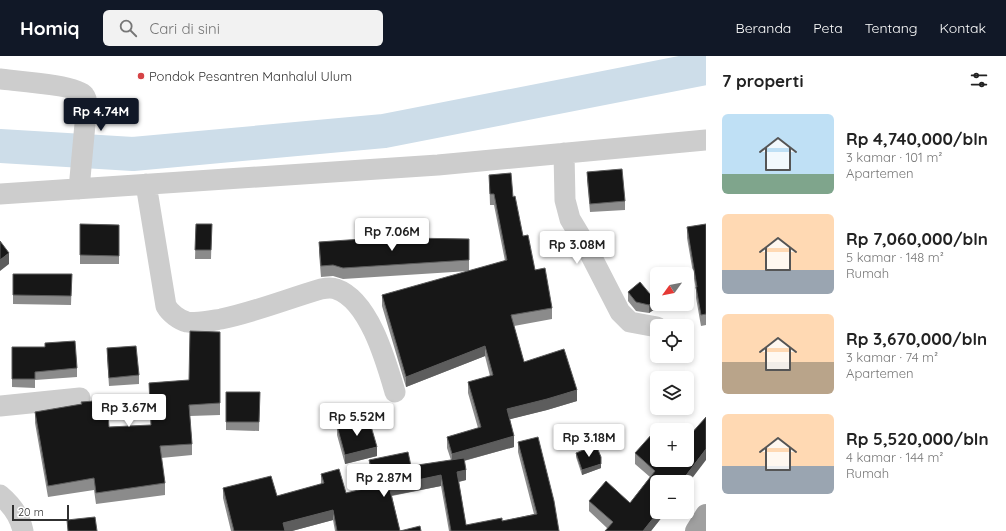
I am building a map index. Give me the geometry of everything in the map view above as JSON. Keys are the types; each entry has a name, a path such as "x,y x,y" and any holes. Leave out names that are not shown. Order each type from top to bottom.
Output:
{"highway":[{"path":"696,531 706,515"}],"street":[{"path":"0,79 42,83 73,89 83,94 87,104 79,189"},
{"path":"0,194 438,165 706,140"},
{"path":"564,153 565,200 570,218 620,312 630,322 650,326"},
{"path":"146,184 166,306 174,315 187,322 193,323 209,321 244,314 321,289 337,289 353,300 370,325 384,356 395,392"},
{"path":"0,406 80,398"},
{"path":"0,496 8,502 15,511 22,525 23,531"}],"building":[{"path":"622,169 625,201 590,204 587,172"},
{"path":"511,173 513,197 515,196 523,236 528,235 535,270 545,268 552,308 511,315 524,362 564,349 577,390 507,409 514,436 452,454 447,437 481,427 468,382 493,375 485,346 406,377 382,295 507,260 494,194 490,194 489,175"},
{"path":"80,224 119,225 119,256 80,255"},
{"path":"196,224 212,224 211,250 195,250"},
{"path":"706,224 706,314 701,315 694,267 687,227"},
{"path":"406,236 406,238 469,239 469,260 343,268 333,265 321,266 319,242"},
{"path":"0,241 9,253 0,260"},
{"path":"13,274 72,274 71,296 13,295"},
{"path":"640,282 650,294 650,304 636,302 628,292"},
{"path":"190,331 220,332 220,403 189,405 192,444 160,446 165,483 96,493 94,478 48,486 35,412 82,404 81,402 107,400 109,427 151,425 149,383 189,380"},
{"path":"75,341 77,368 35,372 35,379 12,379 12,347 45,347 45,343"},
{"path":"136,346 139,375 109,378 107,348"},
{"path":"226,392 260,392 259,422 226,422"},
{"path":"706,417 706,449 694,465 694,430"},
{"path":"369,419 377,447 345,455 337,426"},
{"path":"650,436 650,466 635,453"},
{"path":"538,437 554,501 559,531 451,531 441,475 389,486 400,531 337,531 333,510 283,523 285,531 234,531 223,488 271,476 277,496 324,483 321,474 339,469 346,493 376,486 369,460 408,452 411,466 464,458 466,470 457,472 466,525 502,518 502,521 537,514 518,442"},
{"path":"596,445 601,457 601,464 582,470 576,453"},
{"path":"651,467 692,467 686,475 652,475 655,471"},
{"path":"650,477 650,519 652,519 643,531 605,531 613,522 589,501 606,481 630,503"},
{"path":"95,517 97,531 68,531 67,520"},
{"path":"420,526 421,531 400,531"}],"waterway":[{"path":"0,146 133,154 384,131 706,68"}],"place":[{"name":"Pondok Pesantren Manhalul Ulum","path":"141,76"}]}
